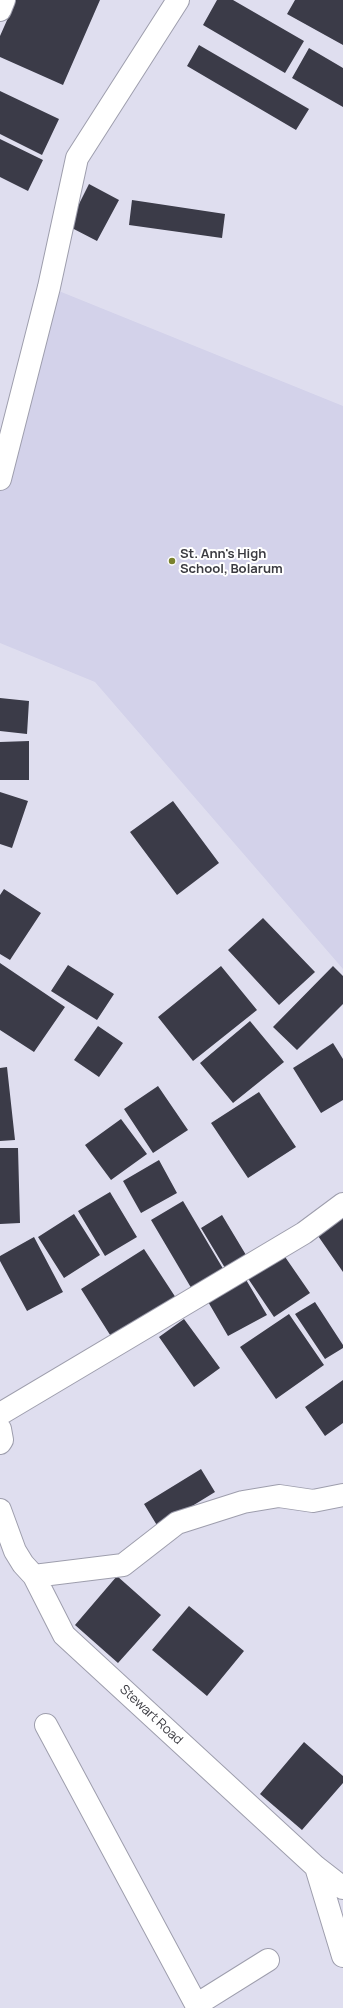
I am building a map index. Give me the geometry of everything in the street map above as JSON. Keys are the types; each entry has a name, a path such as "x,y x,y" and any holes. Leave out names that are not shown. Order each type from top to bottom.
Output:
{"street":[{"path":"0,10 4,0"},
{"path":"0,479 49,287 77,158 178,0"},
{"path":"0,1414 304,1232 343,1204"},
{"path":"0,1429 2,1440 0,1443"},
{"path":"34,1576 123,1565 177,1523 243,1502 279,1496 313,1501 343,1495"},
{"name":"Stewart Road","path":"0,1510 7,1549 34,1576 64,1635 316,1867 343,1888"},
{"path":"46,1725 197,2007 268,1960"},
{"path":"316,1867 343,1956"}],"shaded area":[{"name":"St. Ann's High School, Bolarum","path":"49,287 343,406 343,969 95,682 0,643 0,479"}],"building":[{"path":"16,0 100,0 63,85 0,57 0,36"},
{"path":"217,0 233,0 304,41 285,73 203,25"},
{"path":"295,0 343,0 343,45 287,14"},
{"path":"199,45 309,109 296,130 187,66"},
{"path":"309,48 343,68 343,107 292,78"},
{"path":"0,91 59,119 42,155 0,134"},
{"path":"0,139 43,160 28,191 0,177"},
{"path":"89,184 119,200 97,241 68,226"},
{"path":"132,200 225,214 222,238 129,225"},
{"path":"0,698 29,701 27,734 0,731"},
{"path":"29,741 29,780 0,780 0,742"},
{"path":"0,792 28,801 12,848 0,844"},
{"path":"173,801 219,863 177,895 130,832"},
{"path":"4,889 41,913 10,960 0,954 0,895"},
{"path":"263,918 315,972 279,1005 228,950"},
{"path":"0,963 65,1007 34,1052 0,1030"},
{"path":"68,965 114,994 97,1020 51,991"},
{"path":"221,966 257,1010 193,1061 158,1017"},
{"path":"333,966 343,976 343,1004 297,1050 273,1027"},
{"path":"250,1021 284,1062 233,1103 200,1063"},
{"path":"98,1026 123,1043 99,1077 74,1060"},
{"path":"333,1043 343,1059 343,1100 321,1113 293,1068"},
{"path":"7,1067 15,1140 0,1141 0,1068"},
{"path":"158,1086 188,1130 153,1153 124,1109"},
{"path":"259,1092 296,1147 248,1178 211,1123"},
{"path":"121,1119 147,1154 111,1180 85,1145"},
{"path":"0,1148 18,1148 20,1223 0,1224"},
{"path":"159,1160 177,1193 141,1213 123,1181"},
{"path":"110,1192 137,1237 105,1256 78,1211"},
{"path":"183,1201 225,1272 193,1291 151,1220"},
{"path":"74,1214 100,1255 64,1278 38,1237"},
{"path":"343,1214 343,1272 316,1233"},
{"path":"222,1215 246,1255 225,1268 201,1228"},
{"path":"34,1237 63,1292 27,1311 0,1261 0,1256"},
{"path":"144,1249 176,1298 112,1338 81,1289"},
{"path":"281,1251 310,1293 274,1317 245,1274"},
{"path":"245,1278 267,1315 228,1336 207,1300"},
{"path":"315,1302 343,1345 343,1348 325,1359 295,1314"},
{"path":"289,1314 324,1365 276,1399 240,1347"},
{"path":"184,1319 220,1368 194,1387 159,1337"},
{"path":"343,1380 343,1423 325,1436 305,1407"},
{"path":"201,1469 215,1492 158,1527 144,1504"},
{"path":"117,1576 161,1615 118,1663 75,1625"},
{"path":"189,1606 244,1651 207,1696 152,1650"},
{"path":"304,1742 343,1776 343,1783 302,1830 260,1794"}],"place":[{"name":"St. Ann's High School, Bolarum","path":"172,561"}]}
